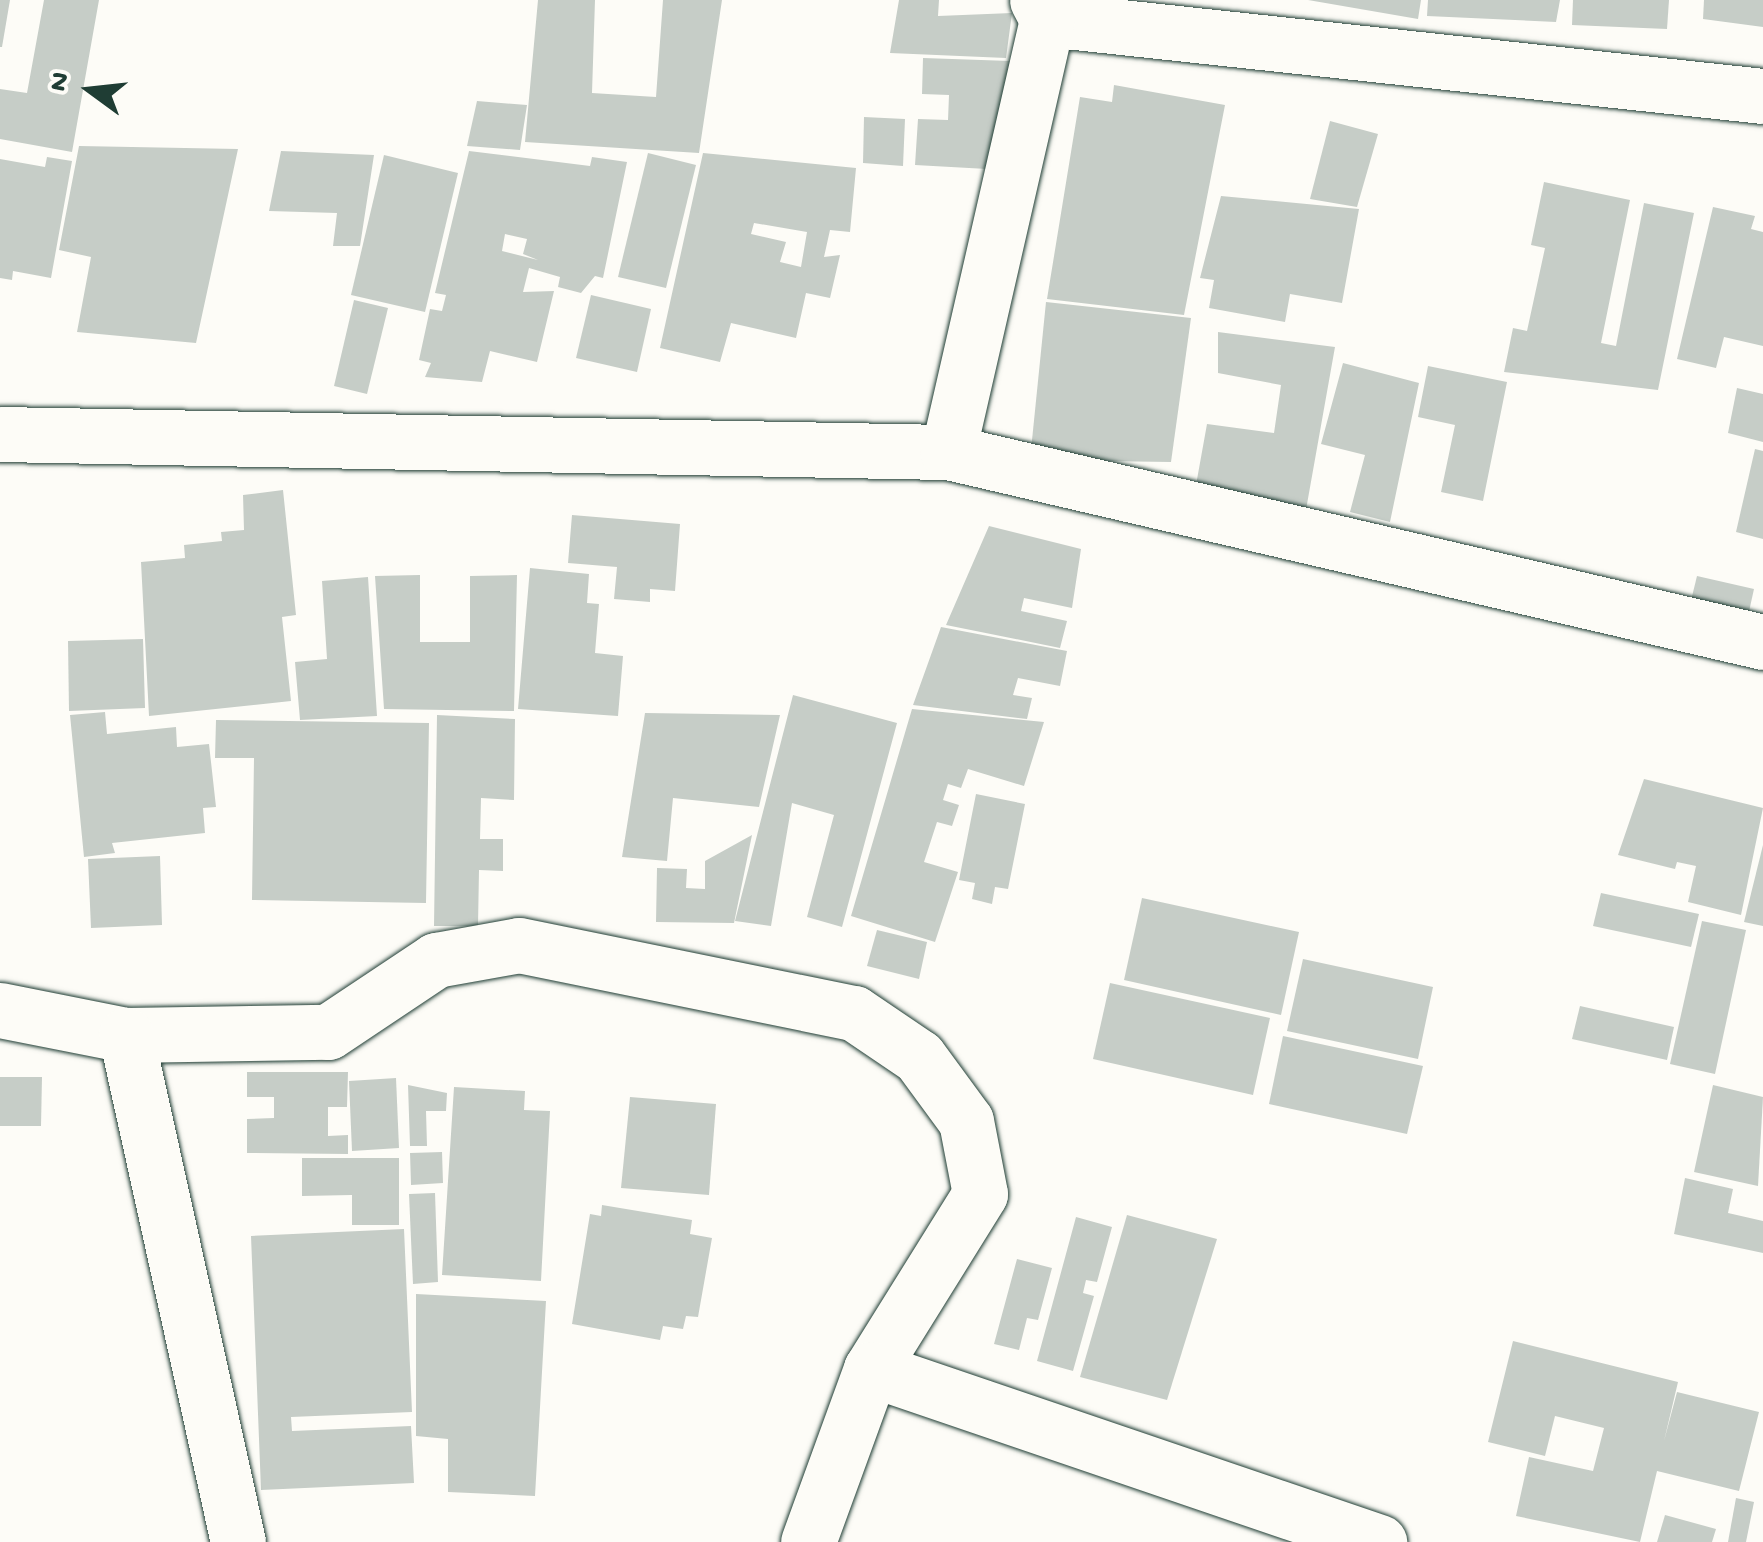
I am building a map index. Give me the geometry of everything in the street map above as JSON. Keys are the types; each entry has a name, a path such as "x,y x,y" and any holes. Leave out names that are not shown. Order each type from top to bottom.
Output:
{"street":[{"path":"948,452 1042,9 1218,19 1763,96"},
{"path":"0,434 948,452 1763,642"},
{"path":"0,1010 126,1035 328,1032 436,960 519,945 854,1013 919,1057 966,1121 980,1194 871,1369 808,1542"},
{"path":"126,1035 238,1542"},
{"path":"871,1369 1379,1542"}],"building":[{"path":"0,0 10,0 2,47 0,47"},
{"path":"44,0 99,0 72,152 0,139 0,89 27,93"},
{"path":"538,0 595,0 592,93 656,97 663,0 722,0 699,153 525,142"},
{"path":"899,0 939,0 938,16 1012,13 1006,58 890,53"},
{"path":"1308,0 1421,0 1418,19"},
{"path":"1428,0 1560,0 1556,22 1427,16"},
{"path":"1573,0 1669,0 1667,29 1572,25"},
{"path":"1704,0 1763,0 1763,27 1703,19"},
{"path":"923,58 1010,61 1005,170 915,165 918,119 948,120 949,95 922,94"},
{"path":"1114,85 1225,105 1184,315 1047,299 1080,97 1112,102"},
{"path":"477,101 527,105 520,150 467,146"},
{"path":"864,117 905,119 903,166 863,163"},
{"path":"1330,121 1378,134 1357,207 1310,199"},
{"path":"79,146 238,149 196,343 77,332 91,257 59,250"},
{"path":"281,151 374,155 360,246 333,246 337,213 269,211"},
{"path":"469,151 590,166 592,157 627,162 603,278 595,276 581,293 558,287 560,277 529,268 523,292 554,291 537,362 490,351 482,382 425,377 431,363 419,360 430,309 442,311 446,295 435,293","holes":["505,234 527,239 523,254 538,260 502,251"]},
{"path":"648,153 696,165 666,288 618,277"},
{"path":"703,153 856,168 850,232 830,230 824,257 840,255 830,298 806,293 796,338 731,323 720,362 660,348","holes":["754,223 807,232 801,267 780,262 786,242 751,234"]},
{"path":"384,155 458,173 425,312 351,295"},
{"path":"47,157 72,161 51,278 13,271 12,280 0,278 0,159 45,167"},
{"path":"1544,182 1630,200 1601,343 1616,346 1644,203 1694,213 1658,390 1504,372 1513,328 1527,331 1545,248 1531,245"},
{"path":"1221,196 1359,209 1342,303 1290,294 1285,322 1209,308 1214,280 1200,278"},
{"path":"1713,207 1755,216 1751,229 1763,232 1763,346 1724,337 1716,368 1677,359"},
{"path":"591,295 651,309 637,372 576,358"},
{"path":"354,300 388,308 367,394 334,386"},
{"path":"1046,302 1191,318 1171,462 1030,460"},
{"path":"1218,332 1335,347 1304,521 1196,485 1207,424 1274,433 1281,385 1218,373"},
{"path":"1343,363 1419,383 1390,522 1350,512 1365,455 1321,444"},
{"path":"1428,366 1507,382 1483,501 1441,492 1455,425 1418,417"},
{"path":"1737,388 1763,394 1763,442 1728,433"},
{"path":"1755,449 1763,451 1763,539 1736,532"},
{"path":"283,490 296,615 282,617 291,701 149,716 141,562 185,558 184,545 222,541 221,532 244,530 243,495"},
{"path":"572,515 680,524 675,591 650,589 650,602 614,599 617,567 568,563"},
{"path":"989,526 1081,549 1072,608 1024,598 1021,611 1067,621 1060,648 946,625"},
{"path":"530,568 589,574 587,603 599,604 595,653 623,656 618,716 518,709"},
{"path":"420,575 420,642 470,642 470,576 517,575 514,711 384,709 375,576"},
{"path":"1697,576 1754,589 1744,634 1686,621"},
{"path":"368,577 377,716 300,720 295,662 327,659 322,581"},
{"path":"941,627 1067,651 1060,686 1018,678 1013,695 1032,698 1027,719 913,705"},
{"path":"143,639 145,708 69,711 68,641"},
{"path":"793,695 897,723 842,927 807,917 834,815 792,803 771,926 735,921"},
{"path":"912,709 1044,722 1024,786 968,769 961,788 948,784 943,800 959,805 952,826 937,822 924,862 958,872 935,942 851,916"},
{"path":"105,712 107,734 176,727 177,747 209,744 216,807 203,808 205,833 112,843 115,853 84,857 70,715"},
{"path":"645,713 780,715 759,807 673,798 667,861 622,857"},
{"path":"437,715 515,719 514,800 481,798 480,839 503,839 503,871 479,870 478,926 434,926"},
{"path":"216,720 429,723 426,903 252,900 254,758 215,758"},
{"path":"1644,779 1763,808 1741,915 1688,902 1696,866 1677,862 1675,869 1618,855"},
{"path":"976,794 1025,804 1008,889 995,887 992,904 972,899 975,883 959,880"},
{"path":"752,835 734,923 656,922 657,868 687,869 686,888 705,889 705,861"},
{"path":"1763,845 1763,926 1744,922"},
{"path":"160,856 162,925 91,928 88,859"},
{"path":"1601,893 1699,914 1691,947 1593,926"},
{"path":"1142,898 1299,932 1281,1015 1124,980"},
{"path":"1702,921 1746,930 1715,1074 1670,1064"},
{"path":"877,930 927,942 919,979 867,966"},
{"path":"1303,959 1433,987 1418,1059 1287,1031"},
{"path":"1110,983 1270,1018 1253,1095 1093,1059"},
{"path":"1580,1006 1674,1027 1667,1060 1572,1039"},
{"path":"1283,1036 1423,1066 1407,1134 1269,1104"},
{"path":"247,1072 348,1072 347,1107 328,1107 328,1136 348,1135 348,1154 247,1153 247,1119 274,1118 274,1097 247,1097"},
{"path":"0,1077 42,1077 41,1126 0,1126"},
{"path":"396,1078 399,1148 352,1151 349,1081"},
{"path":"408,1085 447,1093 446,1111 426,1111 427,1146 410,1146"},
{"path":"1713,1085 1763,1097 1758,1186 1694,1172"},
{"path":"454,1087 525,1091 524,1110 550,1111 541,1281 442,1275"},
{"path":"630,1097 716,1104 709,1195 621,1188"},
{"path":"442,1152 443,1183 411,1185 410,1153"},
{"path":"302,1158 399,1158 399,1225 352,1225 352,1195 302,1196"},
{"path":"1685,1178 1733,1189 1728,1213 1763,1221 1763,1253 1674,1234"},
{"path":"435,1193 438,1282 413,1284 409,1194"},
{"path":"602,1205 692,1220 690,1234 712,1238 698,1317 686,1316 683,1329 663,1326 660,1340 572,1324 590,1214 601,1216"},
{"path":"1127,1215 1217,1239 1167,1400 1080,1377"},
{"path":"1076,1217 1112,1227 1097,1282 1086,1280 1083,1293 1094,1296 1073,1371 1037,1361"},
{"path":"404,1229 412,1412 291,1417 292,1431 411,1426 414,1483 261,1490 251,1236"},
{"path":"1017,1259 1052,1268 1038,1320 1027,1318 1019,1350 994,1344"},
{"path":"416,1294 546,1301 535,1496 448,1492 448,1439 416,1436"},
{"path":"1513,1341 1678,1382 1664,1441 1677,1392 1759,1412 1739,1491 1657,1471 1640,1542 1516,1516 1529,1457 1593,1471 1604,1428 1555,1416 1545,1456 1488,1442"},
{"path":"1736,1498 1754,1502 1746,1542 1728,1542"},
{"path":"1665,1515 1716,1529 1712,1542 1657,1542"}]}
